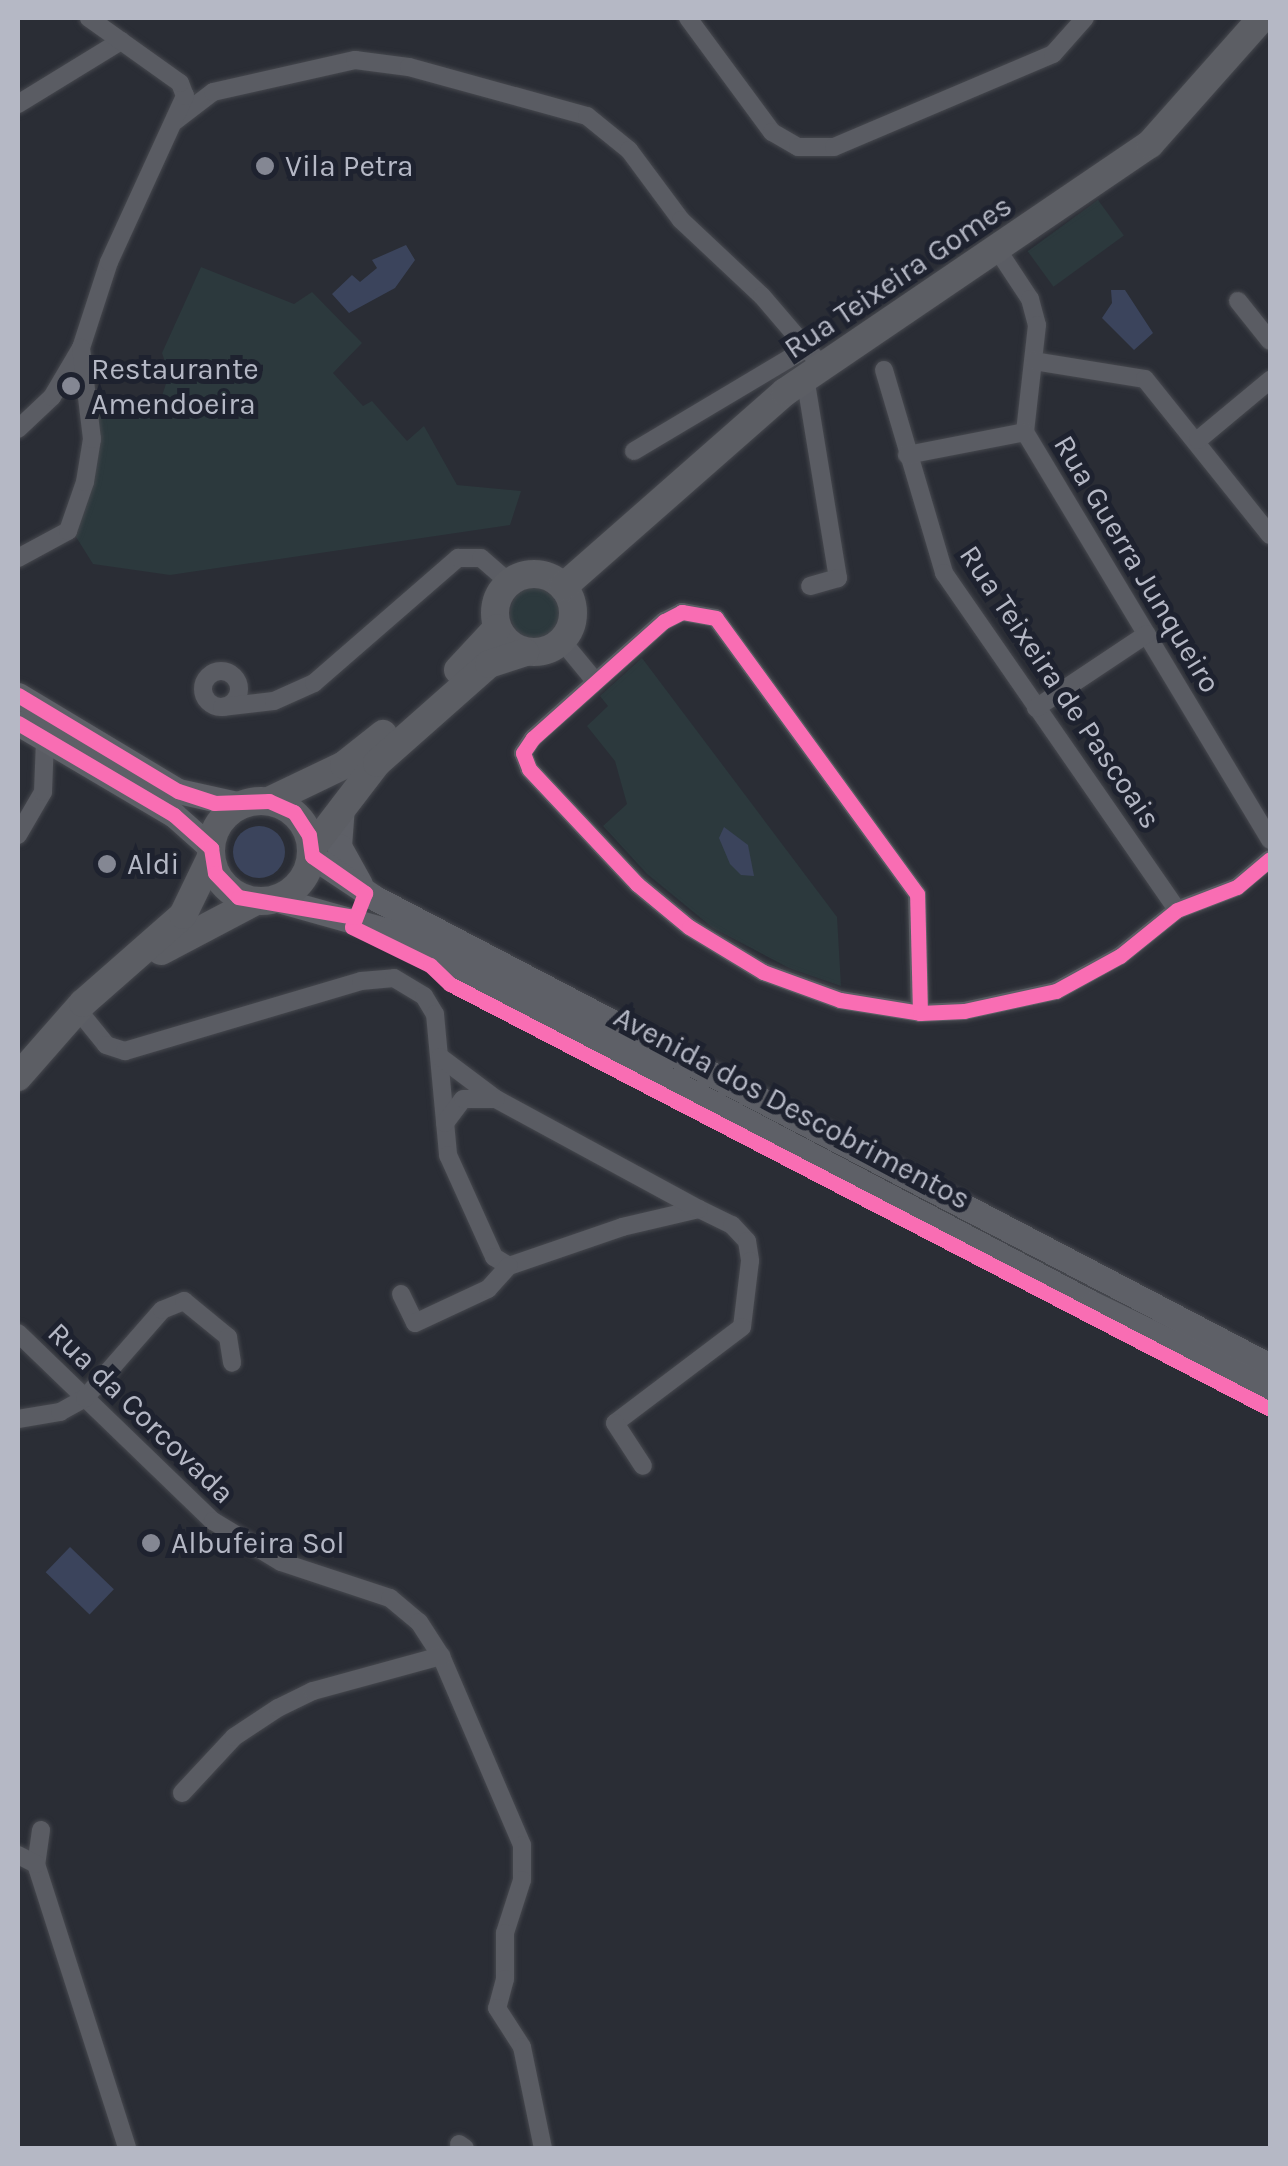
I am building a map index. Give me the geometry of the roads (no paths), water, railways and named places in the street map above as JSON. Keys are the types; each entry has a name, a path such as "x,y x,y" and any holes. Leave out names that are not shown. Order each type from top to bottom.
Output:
{"main road":[{"name":"Rua Teixeira Gomes","path":"563,587 811,364 997,249 1150,144 1262,18"},
{"path":"47,1042 173,942 302,881 312,852 342,803 377,763 489,664 525,652 545,652 562,641 573,608 563,587 533,574 510,582 495,608 497,628 525,652"},
{"path":"18,1077 47,1042 182,915 211,853 220,822 241,805 269,801 360,754 476,654 497,628"},
{"path":"269,801 303,822 312,852"},
{"path":"211,853 225,887 266,901"}],"street":[{"path":"18,429 52,396 81,348 109,262 185,96 180,83 89,18"},
{"path":"688,18 772,132 798,147 834,147 1053,54 1084,18"},
{"path":"18,104 121,41"},
{"path":"174,121 213,92 354,60 587,116 630,150 681,220 811,364 838,578 810,586"},
{"name":"Rua Guerra Junqueiro","path":"997,249 1030,299 1034,361 1025,432 1270,840"},
{"path":"1238,301 1270,341"},
{"path":"18,558 68,531 85,482 92,439 81,348"},
{"path":"1034,361 1145,379 1198,440 1270,535"},
{"path":"634,450 811,364"},
{"name":"Rua Teixeira de Pascoais","path":"884,370 944,573 1177,910"},
{"path":"1198,440 1270,380"},
{"path":"907,455 1025,432"},
{"path":"256,704 240,690 230,673 210,675 203,692 222,707 256,704 314,683 458,558 481,558 510,582"},
{"path":"920,1013 917,894 716,618 682,612 664,621 533,738 523,753 529,769 637,884 689,927 778,978 840,1000 920,1013 998,1007 1056,990 1120,956 1177,910 1237,888 1270,859"},
{"path":"1036,708 1147,634"},
{"path":"562,641 595,681"},
{"path":"222,707 240,690"},
{"path":"18,695 178,791 241,805"},
{"path":"18,722 174,816 211,853"},
{"path":"18,834 43,792 45,740"},
{"path":"342,803 343,862 375,898"},
{"name":"Avenida dos Descobrimentos","path":"312,852 375,898 1270,1366"},
{"name":"Avenida dos Descobrimentos","path":"266,901 385,930 1094,1304 1270,1390"},
{"path":"82,1015 106,1045 124,1051 361,980 394,978 424,996 435,1014 448,1154 494,1257 509,1266"},
{"path":"440,1057 496,1099 699,1209 747,1241 742,1327 615,1423 643,1466"},
{"path":"444,1125 463,1099 496,1099"},
{"path":"400,1294 414,1323 488,1289 509,1266 622,1227 699,1209"},
{"path":"18,1418 60,1412 85,1398 162,1310 184,1301 228,1337 232,1363"},
{"name":"Rua da Corcovada","path":"18,1333 214,1521 281,1562 390,1598 419,1622 441,1656 522,1844 522,1880 505,1933 506,1979 496,2008 522,2047 543,2148"},
{"path":"182,1792 234,1738 278,1708 312,1691 441,1656"},
{"path":"41,1830 36,1864 128,2148"},
{"path":"18,1854 36,1864"}],"water":[{"path":"406,245 415,260 395,288 349,313 332,294 352,275 360,282 377,268 372,260"},
{"path":"1111,290 1125,290 1153,333 1134,350 1102,318 1112,303"},
{"path":"259,826 277,834 285,852 277,870 259,878 241,870 233,852 241,834"},
{"path":"724,827 748,845 754,876 741,875 730,864 719,838"},
{"path":"70,1547 114,1589 90,1615 46,1572"}],"place":[{"name":"Vila Petra","path":"265,166"},
{"name":"Restaurante Amendoeira","path":"71,386"},
{"name":"Aldi","path":"107,864"},
{"name":"Albufeira Sol","path":"151,1543"}]}
